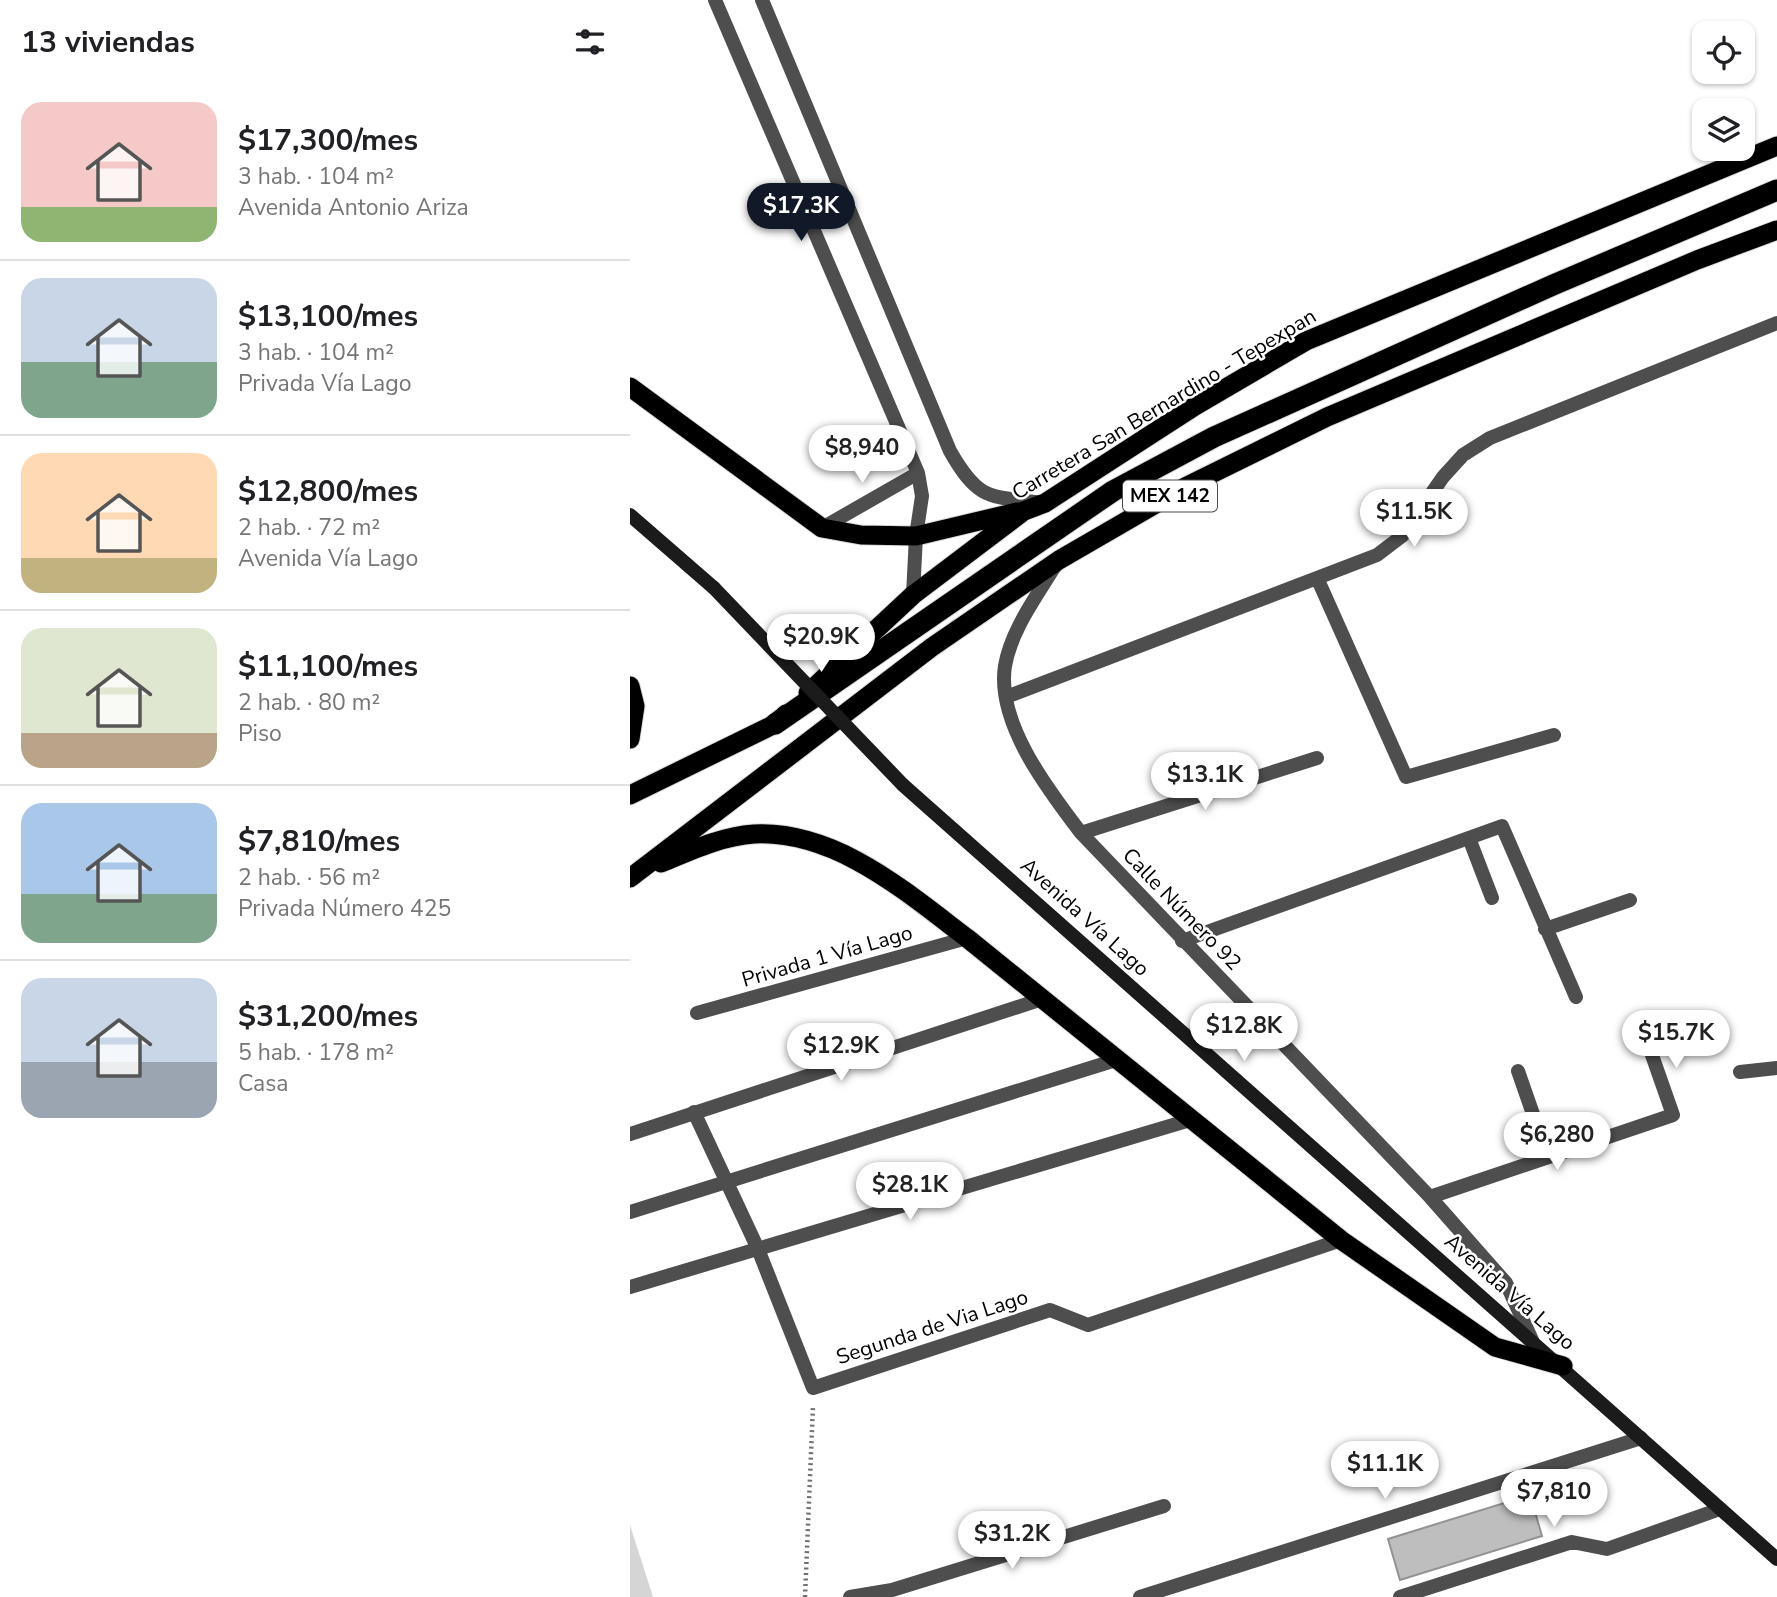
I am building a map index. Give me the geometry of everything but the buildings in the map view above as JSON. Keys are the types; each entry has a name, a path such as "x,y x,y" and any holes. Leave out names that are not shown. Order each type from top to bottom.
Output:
{"highway":[{"name":"Carretera San Bernardino - Tepexpan","path":"630,795 775,724 913,595 1024,511 1045,503 1195,407 1306,341 1777,146"},
{"path":"775,724 1047,534 1113,491 1214,437 1553,285 1777,190"},
{"name":"MEX 142","path":"634,875 932,647 1059,560 1185,488 1327,417 1697,260 1777,230"},
{"path":"630,387 822,528 861,535 916,536 1024,511"},
{"path":"630,686 635,706 630,739"},
{"path":"634,875 705,845 753,834 798,838 841,852 909,895 967,938 1341,1240 1494,1347 1563,1366"}],"main road":[{"name":"Avenida Vía Lago","path":"630,515 714,588 904,785 1563,1366 1777,1559"}],"street":[{"path":"715,0 918,473 922,496 916,536 913,595"},
{"path":"762,0 950,451 964,476 986,495 1045,503"},
{"path":"1006,697 1318,580 1377,555 1402,537 1443,477 1463,455 1490,438 1777,323"},
{"path":"822,528 918,473"},
{"name":"Calle Número 92","path":"1059,560 1022,621 1005,666 1006,697 1018,736 1051,793 1081,834 1430,1197 1506,1283 1532,1340"},
{"path":"1318,580 1406,777 1554,735"},
{"path":"1081,834 1317,758"},
{"path":"1182,941 1502,826 1576,997"},
{"path":"1469,838 1492,898"},
{"path":"1545,929 1629,900"},
{"name":"Privada 1 Vía Lago","path":"697,1013 967,938"},
{"path":"630,1134 1042,999"},
{"path":"1430,1197 1673,1115 1646,1038"},
{"path":"630,1212 1119,1059"},
{"path":"1740,1072 1777,1068"},
{"path":"1518,1071 1548,1157"},
{"path":"694,1112 758,1249 814,1388"},
{"path":"630,1287 1190,1120"},
{"name":"Segunda de Via Lago","path":"814,1388 1050,1310 1088,1325 1341,1240"},
{"path":"1140,1597 1641,1438"},
{"path":"850,1597 892,1590 1164,1506"},
{"path":"1400,1597 1572,1542 1607,1549 1720,1508"}],"path":[{"path":"805,1597 814,1388"}],"shaded area":[{"path":"630,1525 653,1597 630,1597"}]}
